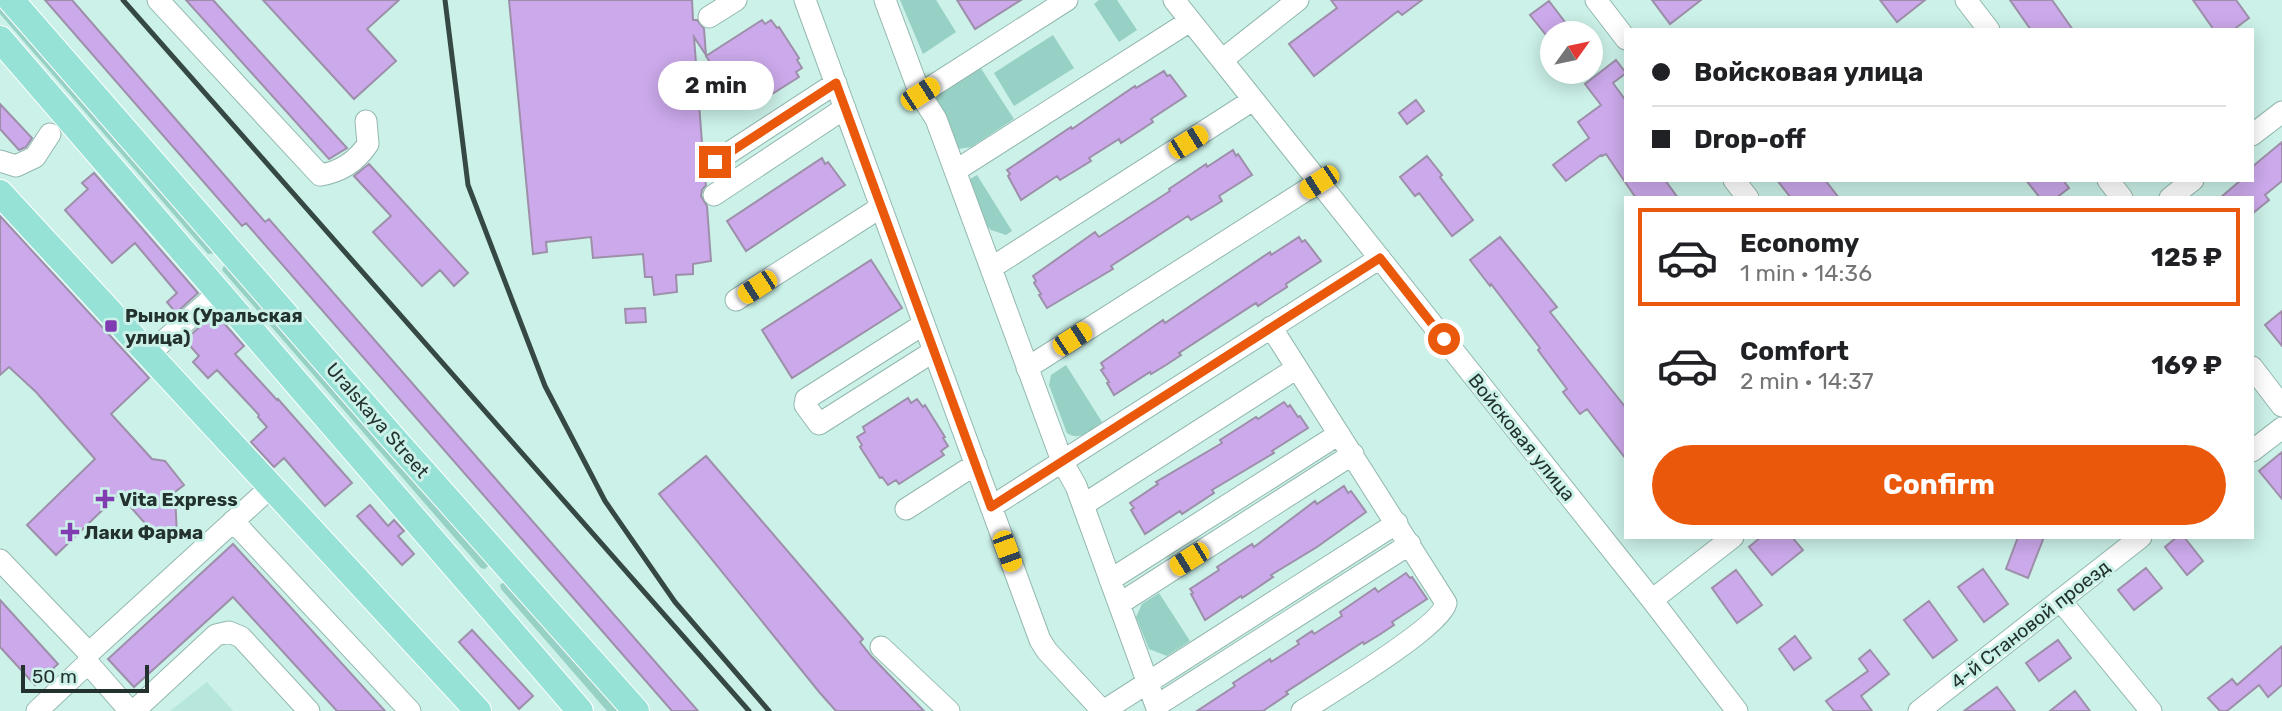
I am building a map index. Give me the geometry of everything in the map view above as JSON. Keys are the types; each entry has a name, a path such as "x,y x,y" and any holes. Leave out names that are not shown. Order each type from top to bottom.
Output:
{"main road":[{"name":"Uralskaya Street","path":"11,0 384,428 636,711"},
{"name":"Uralskaya Street","path":"4,49 219,292 580,711"},
{"path":"3,202 149,354 478,711"}],"street":[{"path":"158,0 320,175 333,173 359,158 369,144 366,121"},
{"path":"709,17 736,0"},
{"path":"805,0 1040,640 1047,651 1101,708 1108,708 1397,523"},
{"path":"885,0 920,94 936,119 1027,368 1062,461 1076,486 1157,708 1410,544"},
{"path":"920,94 1067,0"},
{"name":"Войсковая улица","path":"1174,0 1737,711"},
{"path":"1222,60 1298,0"},
{"path":"1596,0 1624,36"},
{"path":"1966,0 1987,28"},
{"path":"955,171 1190,21"},
{"path":"715,162 836,83"},
{"path":"991,268 1254,100"},
{"path":"713,195 845,108"},
{"path":"2254,133 2282,112"},
{"path":"0,161 16,166 35,157 50,134"},
{"path":"1027,368 1319,182"},
{"path":"1736,182 1746,196"},
{"path":"2110,182 2120,196"},
{"path":"2173,196 2190,182"},
{"path":"736,300 881,207"},
{"path":"991,507 1380,258"},
{"path":"149,354 219,292"},
{"path":"924,324 806,399 804,403 819,424 934,351"},
{"path":"1271,327 1446,603 1445,608 1400,649 1302,711"},
{"path":"1083,505 1297,368"},
{"path":"2254,370 2282,406"},
{"path":"2254,449 2282,428"},
{"path":"1110,580 1339,434"},
{"path":"1119,604 1353,454"},
{"path":"906,509 976,464"},
{"path":"37,711 88,658 272,486"},
{"path":"233,521 410,711"},
{"path":"1651,600 1730,539"},
{"name":"4-й Становой проезд","path":"1919,711 2138,539"},
{"path":"0,559 132,711 216,635 229,632 241,637 309,711"},
{"path":"2060,600 2151,711"},
{"path":"881,647 949,711"}],"shaded area":[{"path":"0,0 216,253 208,254 0,14"},
{"path":"900,0 936,0 956,32 923,54"},
{"path":"1099,0 1117,0 1137,30 1119,42 1094,4"},
{"path":"1053,35 1074,68 1014,106 994,73"},
{"path":"980,67 1014,119 971,147 958,149 935,98"},
{"path":"977,175 1012,231 1006,235 991,230 986,225 969,185 970,179"},
{"path":"225,263 491,563 485,569 481,568 222,270"},
{"path":"1066,365 1102,422 1081,436 1067,433 1049,385 1051,375"},
{"path":"505,581 621,711 607,711 501,589 500,585"},
{"path":"1159,593 1190,641 1167,656 1149,649 1136,617 1142,604"},
{"path":"207,682 233,711 170,711"}],"building":[{"path":"45,0 72,0 265,222 269,219 698,711 672,711 246,223 242,226"},
{"path":"186,0 213,0 347,148 329,159"},
{"path":"263,0 399,0 367,29 396,61 354,99"},
{"path":"509,0 692,0 693,20 697,20 704,29 706,55 694,37 702,163 706,185 701,196 707,206 711,261 693,264 693,274 676,275 677,292 654,295 652,277 645,277 643,254 593,258 591,237 546,242 547,252 533,254"},
{"path":"957,0 1021,0 975,29"},
{"path":"1331,0 1422,0 1402,15 1398,11 1314,76 1289,44 1337,8"},
{"path":"1652,0 1701,0 1670,24"},
{"path":"1880,0 1925,0 1897,22"},
{"path":"2010,0 2052,0 2072,28 2030,28"},
{"path":"2193,0 2236,0 2249,18 2236,28 2213,28"},
{"path":"1549,1 1564,21 1540,21 1540,28 1530,15"},
{"path":"762,20 765,24 771,20 779,27 799,58 797,60 802,68 796,72 799,77 753,106 750,101 742,107 736,98 734,100 706,56"},
{"path":"1616,60 1624,70 1624,75 1613,83 1624,98 1624,180 1606,154 1566,181 1553,165 1589,138 1578,122 1601,105 1585,84 1603,84 1603,70"},
{"path":"1164,71 1186,96 1121,143 1119,139 1089,158 1091,161 1060,180 1057,176 1021,200 1007,170 1135,86 1136,88"},
{"path":"1416,100 1424,111 1407,124 1399,113"},
{"path":"0,104 32,138 26,147 19,150 0,129"},
{"path":"2282,142 2282,181 2265,195 2269,200 2254,212 2254,196 2222,196 2239,182 2254,182 2254,165"},
{"path":"1233,150 1252,175 1219,196 1222,201 1191,220 1188,216 1111,266 1113,269 1047,308 1039,295 1041,294 1033,276 1095,232 1099,237 1206,164 1207,167"},
{"path":"1427,156 1473,220 1452,236 1419,193 1415,196 1400,177"},
{"path":"822,158 845,185 746,251 727,221"},
{"path":"369,164 468,273 454,286 440,270 422,286 373,232 391,216 354,176"},
{"path":"94,173 198,293 176,313 167,302 177,293 135,243 112,263 65,210 88,189 82,183"},
{"path":"1625,182 1666,182 1677,196 1635,196"},
{"path":"1779,182 1827,182 1837,196 1789,196"},
{"path":"2028,182 2064,182 2069,188 2059,196 2038,196"},
{"path":"0,216 149,378 111,414 152,459 165,461 184,485 175,492 177,537 159,539 119,494 56,555 27,525 95,459 36,392 9,367 0,375"},
{"path":"1299,237 1302,242 1305,240 1321,261 1258,306 1256,303 1179,353 1181,355 1166,365 1114,395 1101,370 1104,368 1101,363 1163,320 1165,323 1270,252 1271,255"},
{"path":"1500,237 1557,307 1550,312 1624,405 1624,456 1587,409 1580,414 1563,392 1567,389 1538,350 1540,348 1470,260"},
{"path":"871,260 902,308 792,378 762,330"},
{"path":"645,308 646,322 626,323 625,309"},
{"path":"2282,311 2282,346 2265,325"},
{"path":"215,313 244,346 235,354 352,483 325,506 284,458 274,467 251,442 267,427 259,415 217,370 208,378 193,362 199,356 185,340"},
{"path":"908,398 911,403 917,399 923,407 925,405 948,446 941,451 944,455 899,484 896,480 888,485 880,478 860,447 862,445 857,437 865,432 863,427"},
{"path":"1284,402 1288,407 1290,405 1308,428 1272,451 1274,453 1212,490 1214,493 1182,514 1180,511 1145,534 1131,510 1134,508 1130,503 1158,484 1156,482 1222,443 1220,440"},
{"path":"2282,452 2282,499 2259,471"},
{"path":"706,456 863,639 860,642 872,657 924,711 836,711 820,693 659,494"},
{"path":"1344,486 1348,493 1351,491 1366,512 1271,575 1273,577 1257,588 1205,620 1190,589 1252,544 1254,547 1315,501 1317,504"},
{"path":"370,505 388,526 394,520 404,531 398,536 414,554 402,565 357,516"},
{"path":"1759,539 1794,539 1803,550 1772,575 1749,547"},
{"path":"2017,539 2043,539 2028,578 2006,569"},
{"path":"2175,539 2186,539 2203,561 2187,575 2165,547"},
{"path":"233,544 385,711 337,711 233,597 134,687 108,659"},
{"path":"2146,568 2162,588 2134,610 2118,590"},
{"path":"1983,569 2008,604 1984,622 1958,587"},
{"path":"1736,570 1762,605 1737,623 1712,588"},
{"path":"1406,573 1412,577 1427,599 1392,622 1394,625 1379,635 1364,644 1363,642 1286,692 1288,694 1263,711 1197,711 1235,686 1233,683 1299,644 1297,641 1312,631 1314,634 1342,616 1340,612 1375,588 1378,592"},
{"path":"0,600 58,664 35,685 0,647"},
{"path":"1929,601 1957,640 1933,658 1904,620"},
{"path":"472,630 533,696 519,709 459,642"},
{"path":"1795,636 1811,658 1794,670 1779,649"},
{"path":"2058,640 2071,658 2039,681 2026,663"},
{"path":"2282,646 2282,685 2268,697 2259,685 2227,711 2220,711 2208,698 2232,679 2237,685"},
{"path":"1870,650 1889,674 1861,696 1872,711 1834,711 1826,701 1868,671 1859,659"},
{"path":"1997,687 2015,711 1964,711"},
{"path":"2075,691 2090,711 2050,711"}],"railway":[{"path":"123,0 749,711"},
{"path":"445,0 468,185 545,386 605,501 675,602 769,711"}],"place":[{"name":"Рынок (Уральская улица)","path":"111,326"},
{"name":"Vita Express","path":"105,499"},
{"name":"Лаки Фарма","path":"70,532"}],"route":[{"path":"715,162 836,83 991,507 1380,258 1444,339"}]}
